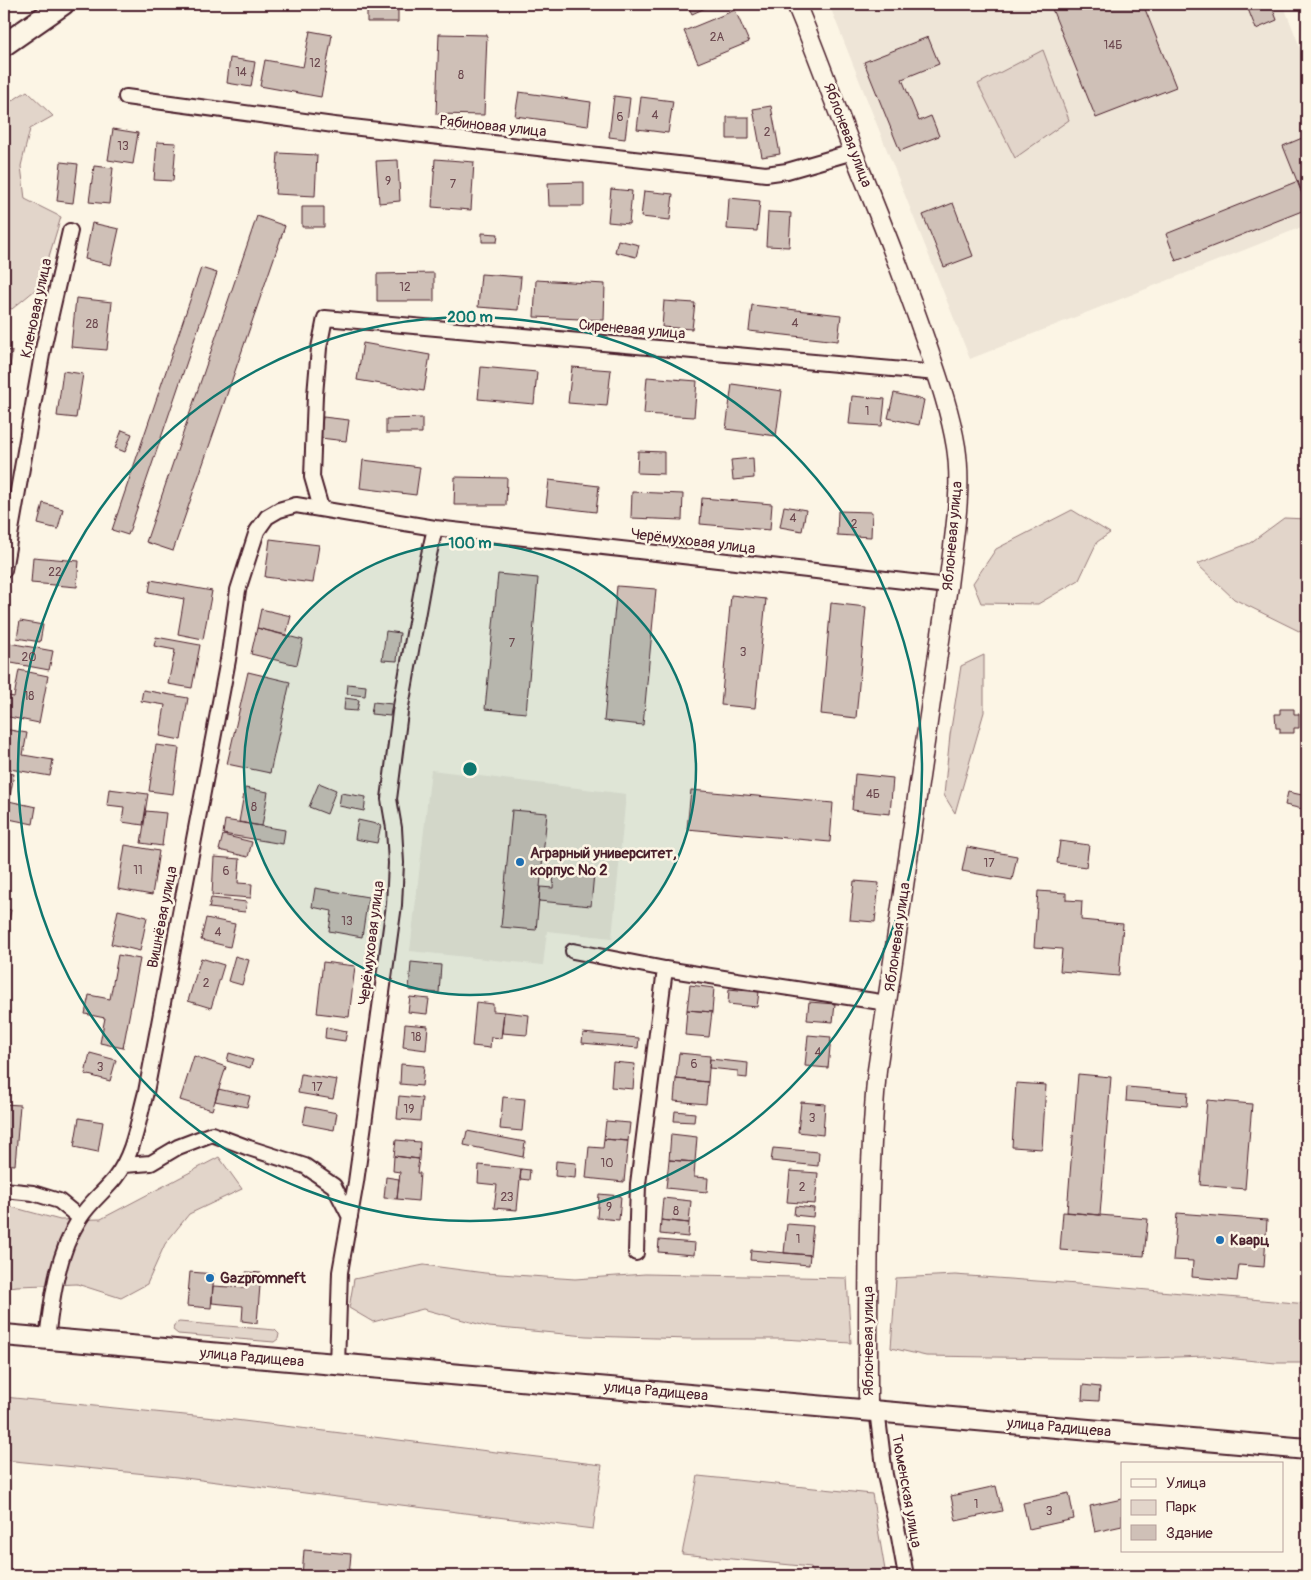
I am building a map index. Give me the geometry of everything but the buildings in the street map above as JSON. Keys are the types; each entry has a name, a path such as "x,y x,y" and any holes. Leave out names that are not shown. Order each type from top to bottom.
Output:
{"main road":[{"path":"4,44 63,4"},
{"name":"улица Радищева","path":"4,1335 1307,1449"}],"street":[{"name":"Яблоневая улица","path":"796,4 902,273 937,373 950,414 956,449 958,479 957,506 948,586 877,1070 871,1132 868,1279 872,1410"},
{"name":"Рябиновая улица","path":"126,97 334,124 766,174 787,171 853,152"},
{"name":"Кленовая улица","path":"4,570 43,349 70,231"},
{"name":"Сиреневая улица","path":"321,508 315,493 312,477 315,395 319,348 325,318 937,373"},
{"name":"Черёмуховая улица","path":"296,505 435,528 948,586"},
{"name":"Вишнёвая улица","path":"47,1339 53,1292 66,1246 80,1218 124,1165 133,1142 146,1092 228,660 238,590 257,531 267,517 279,510 296,505"},
{"name":"Черёмуховая улица","path":"337,1365 340,1272 356,1182 394,905 396,863 394,828 389,799 400,712 425,572 435,528"},
{"name":"Яблоневая улица","path":"573,951 665,969 887,1003"},
{"path":"636,1253 638,1184 665,969"},
{"path":"124,1165 151,1162 178,1147 212,1134 305,1166 334,1186 350,1217"},
{"path":"4,1190 34,1193 59,1201 80,1218"},
{"name":"Тюменская улица","path":"872,1410 906,1576"}],"shaded area":[{"path":"829,4 1283,4 1307,65 1307,225 970,359"},
{"name":"Аграрный университет, корпус № 2","path":"431,770 626,794 612,938 547,931 543,965 410,951"}],"green space":[{"path":"1043,50 1069,120 1015,158 978,84"},
{"path":"27,91 53,116 30,129 21,166 25,199 61,217 40,286 12,309 4,306 4,106"},
{"path":"1072,510 1110,533 1097,542 1079,580 1038,604 981,603 973,583 996,549"},
{"path":"1284,518 1307,519 1307,635 1234,599 1197,564 1250,543"},
{"path":"984,655 984,712 955,813 944,795 950,735 961,666"},
{"path":"219,1157 242,1189 189,1214 165,1244 147,1284 121,1298 77,1284 4,1288 4,1205 60,1220 101,1219"},
{"path":"424,1265 485,1273 575,1279 645,1274 847,1278 851,1343 783,1339 586,1336 489,1327 423,1309 373,1322 349,1308 354,1279"},
{"path":"955,1275 1307,1304 1307,1363 1276,1363 1205,1356 1122,1359 926,1356 891,1348 896,1278"},
{"path":"179,1322 275,1330 279,1334 278,1339 274,1342 178,1334 173,1330 174,1325"},
{"path":"4,1397 235,1420 602,1465 593,1529 177,1477 4,1460"},
{"path":"698,1476 872,1494 886,1576 813,1576 811,1567 682,1554"}],"place":[{"name":"Аграрный университет, корпус № 2","path":"520,862"},
{"name":"Кварц","path":"1220,1240"},
{"name":"Gazpromneft","path":"210,1278"}]}
